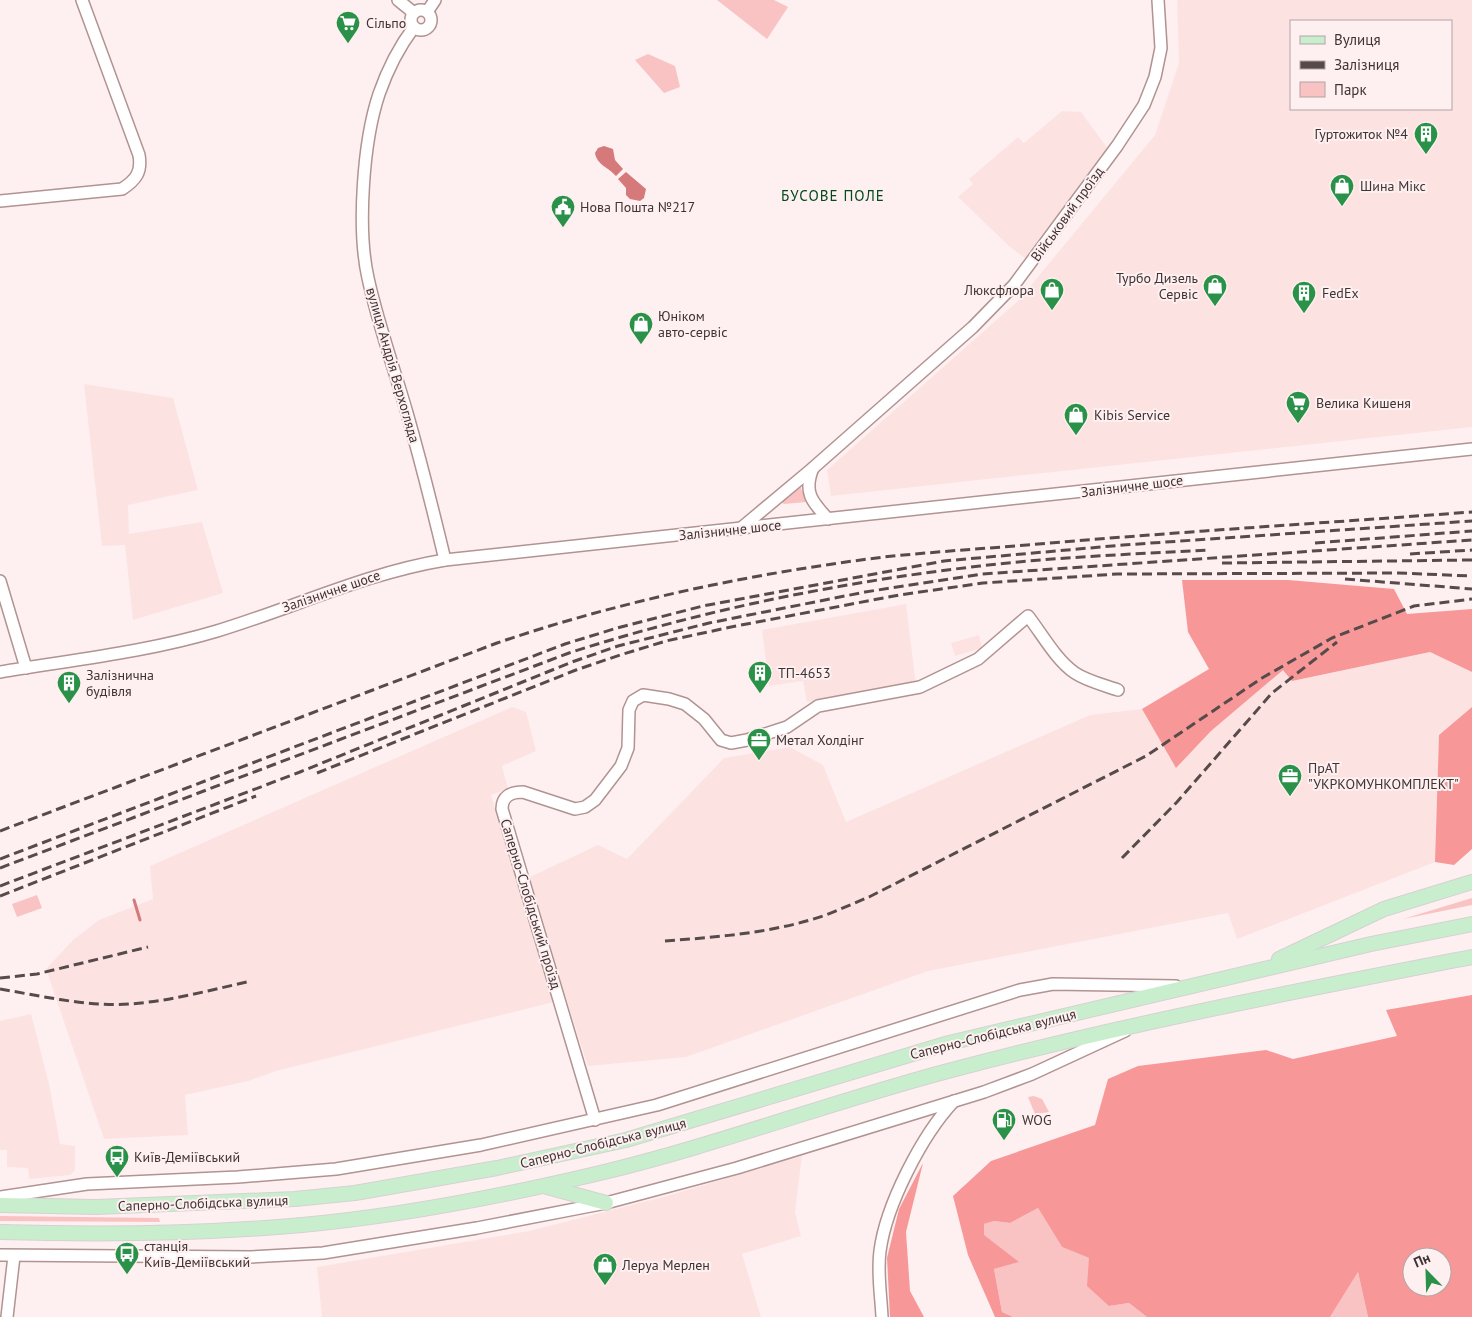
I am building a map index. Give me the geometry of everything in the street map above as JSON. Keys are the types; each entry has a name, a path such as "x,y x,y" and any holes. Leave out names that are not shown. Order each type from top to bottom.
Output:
{"main road":[{"path":"1239,975 1291,954 1384,909 1472,882"},
{"name":"Саперно-Слобідська вулиця","path":"0,1205 96,1207 221,1204 355,1193 445,1178 626,1140 949,1043 1190,986 1472,924"},
{"name":"Саперно-Слобідська вулиця","path":"0,1232 205,1230 304,1225 382,1215 544,1186 668,1155 945,1072 1136,1026 1472,957"},
{"path":"544,1186 606,1203"}],"street":[{"path":"0,201 122,189 133,182 138,175 141,164 139,155 82,0"},
{"path":"398,0 414,13"},
{"path":"427,12 435,0"},
{"name":"Військовий проїзд","path":"740,529 813,468 973,327 1014,285 1117,146 1144,105 1155,77 1161,48 1158,0"},
{"path":"420,10 427,12 432,21 429,27 423,30 414,28 411,22 414,13 420,10"},
{"name":"вулиця Андрія Верхогляда","path":"414,28 398,52 379,94 372,126 364,183 363,235 370,286 387,351 425,474 445,560"},
{"name":"Залізничне шосе","path":"0,672 167,644 216,631 392,570 445,560 1472,449"},
{"path":"813,468 808,480 809,491 813,502 828,519"},
{"path":"0,580 26,668"},
{"name":"Саперно-Слобідський проїзд","path":"595,1120 502,809 502,802 507,796 515,792 523,792 575,809 585,807 595,800 621,766 628,748 629,710 633,701 643,696 669,699 685,704 704,719 721,740 731,742 746,740 786,727 818,706 920,687 978,659 1028,616 1059,659 1069,669 1118,690"},
{"name":"Саперно-Слобідська вулиця","path":"0,1197 87,1184 247,1176 336,1169 482,1145 657,1105 1020,990 1052,984 1190,986"},
{"name":"Саперно-Слобідська вулиця","path":"0,1256 250,1257 323,1253 478,1228 606,1203 737,1168 955,1100 1032,1074 1136,1026"},
{"path":"882,1317 879,1266 888,1215 914,1162 937,1122 955,1100"},
{"path":"6,1317 14,1256"}],"shaded area":[{"path":"1177,0 1472,0 1472,427 831,496 827,470 1018,301 1155,135 1179,63"},
{"path":"1062,111 1081,112 1108,149 1026,259 1010,247 958,197 973,184 969,179 1018,137 1024,143"},
{"path":"604,146 613,149 615,160 623,169 616,176 600,163 596,157 595,153 598,148"},
{"path":"626,172 646,189 644,198 640,201 630,199 626,195 626,188 618,179"},
{"path":"84,384 173,398 198,490 128,505 129,534 202,522 223,593 133,620 125,545 102,546"},
{"path":"1182,580 1288,580 1394,589 1407,614 1472,609 1472,672 1430,652 1292,681 1283,670 1211,731 1176,768 1142,709 1209,669 1188,632"},
{"path":"906,604 916,685 807,702 803,681 769,686 762,630"},
{"path":"979,635 982,648 955,656 951,643"},
{"path":"1430,652 1472,672 1472,707 1439,735 1435,862 1237,939 1228,913 928,971 686,1057 588,1066 566,999 276,1071 248,1081 185,1095 188,1135 104,1139 46,969 73,940 99,920 153,899 150,866 512,707 526,712 536,751 502,766 508,789 491,795 517,883 598,845 627,859 724,758 790,747 823,765 846,822 1090,715 1142,709 1176,768 1211,731 1283,670 1293,681"},
{"path":"1472,707 1472,849 1454,865 1435,862 1439,735"},
{"path":"1472,995 1472,1317 1368,1317 1358,1272 1330,1317 1147,1317 1129,1303 1109,1306 1087,1286 1089,1258 1062,1247 1038,1208 1010,1223 994,1221 984,1224 984,1235 1019,1262 994,1269 1002,1312 1013,1317 995,1317 968,1255 953,1196 991,1161 1095,1125 1108,1079 1138,1066 1266,1050 1293,1059 1397,1036 1386,1010"},
{"path":"31,1014 49,1084 60,1144 75,1146 75,1170 70,1175 29,1179 28,1168 7,1167 7,1150 0,1150 0,1021"},
{"path":"802,1156 795,1212 801,1236 742,1254 761,1317 322,1317 317,1267 529,1231 667,1196"},
{"path":"923,1163 906,1232 910,1291 924,1317 890,1317 887,1258 899,1209"}],"green space":[{"path":"717,0 774,0 788,7 767,39"},
{"path":"648,54 675,66 680,87 664,93 635,60"},
{"path":"800,485 806,502 784,504 781,502"},
{"path":"37,895 42,908 17,917 12,904"},
{"path":"1472,898 1472,905 1403,919"},
{"path":"1034,1096 1042,1099 1049,1112 1035,1114 1028,1097"},
{"path":"1038,1208 1062,1247 1089,1258 1109,1306 1129,1303 1147,1317 1013,1317 1002,1312 994,1269 1018,1262 983,1235 984,1224 994,1221 1010,1223"},
{"path":"0,1216 159,1218 160,1222 0,1221"},
{"path":"1358,1272 1368,1317 1330,1317"}],"waterway":[{"path":"134,900 140,920"}],"railway":[{"path":"0,831 497,643 591,614 688,590 786,571 902,555 1472,512"},
{"path":"0,859 565,644 617,628 703,606 944,561 1123,545 1472,521"},
{"path":"1315,543 1472,531"},
{"path":"0,886 300,772 572,662 618,646 709,623 865,592 982,574 1472,540"},
{"path":"0,868 569,653 670,624 772,599 876,580 1037,560 1210,550"},
{"path":"1410,554 1472,550"},
{"path":"1222,563 1472,560"},
{"path":"317,773 576,670 620,655 666,641 731,627 899,595 983,583 1117,574 1398,573 1472,576"},
{"path":"1345,579 1472,589"},
{"path":"665,941 725,936 784,927 823,916 869,897 1146,756 1262,678 1332,638 1414,606 1472,599"},
{"path":"1122,858 1177,802 1272,693 1337,642"},
{"path":"0,896 256,796"},
{"path":"0,978 37,974 148,947"},
{"path":"0,989 48,998 114,1005 176,998 251,981"}],"place":[{"name":"Сільпо","path":"348,44"},
{"name":"Гуртожиток №4","path":"1426,155"},
{"name":"Шина Мікс","path":"1342,207"},
{"name":"Нова Пошта №217","path":"563,228"},
{"name":"Турбо Дизель Сервіс","path":"1215,307"},
{"name":"Люксфлора","path":"1052,311"},
{"name":"FedEx","path":"1304,314"},
{"name":"Юніком авто-сервіс","path":"641,345"},
{"name":"Велика Кишеня","path":"1298,424"},
{"name":"Kibis Service","path":"1076,436"},
{"name":"ТП-4653","path":"760,694"},
{"name":"Залізнична будівля","path":"69,704"},
{"name":"Метал Холдінг","path":"759,761"},
{"name":"ПрАТ \"УКРКОМУНКОМПЛЕКТ\"","path":"1290,797"},
{"name":"WOG","path":"1004,1141"},
{"name":"Київ-Деміївський","path":"117,1178"},
{"name":"станція Київ-Деміївський","path":"127,1275"},
{"name":"Леруа Мерлен","path":"605,1286"}],"district":[{"name":"БУСОВЕ ПОЛЕ","path":"833,195"}]}
